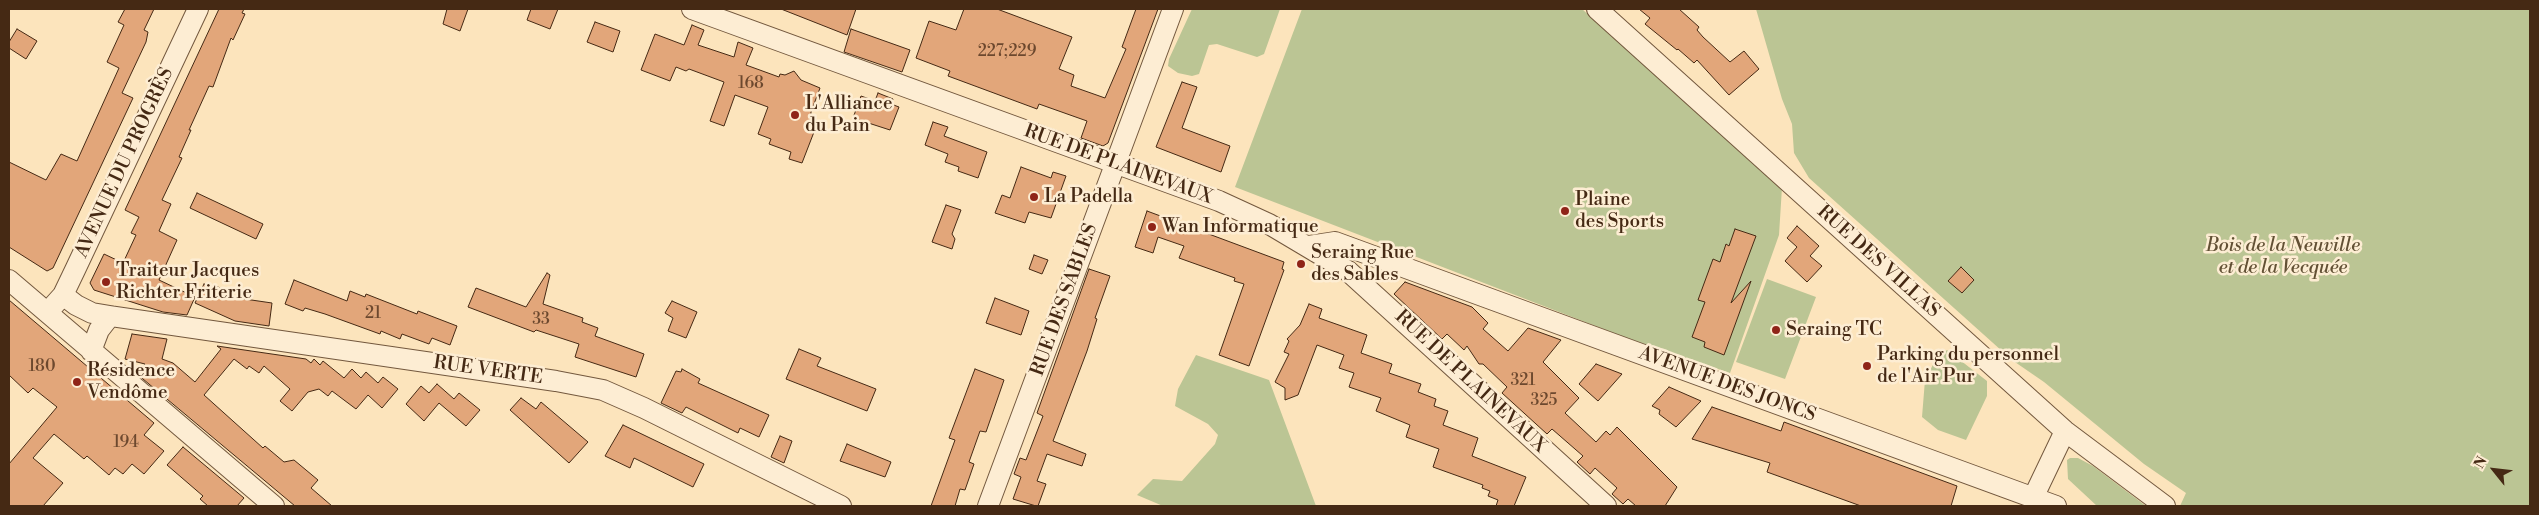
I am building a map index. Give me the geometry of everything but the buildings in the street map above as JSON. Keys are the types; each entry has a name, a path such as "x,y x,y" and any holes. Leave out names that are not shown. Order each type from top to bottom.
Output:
{"street":[{"name":"AVENUE DU PROGRÈS","path":"47,313 62,295 198,9"},
{"name":"RUE DE PLAINEVAUX","path":"692,9 1219,201 1269,224 1310,246 1348,271 1606,506"},
{"name":"RUE DES SABLES","path":"988,506 1173,9"},
{"name":"RUE DES VILLAS","path":"1597,9 2065,432 2165,506"},
{"name":"AVENUE DES JONCS","path":"1310,246 1335,242 2056,506"},
{"path":"1374,294 1375,279 1380,272 1386,266 1397,265"},
{"path":"9,280 274,506"},
{"name":"RUE VERTE","path":"62,295 92,313 547,380 603,390 644,408 841,506"},
{"path":"91,351 99,330 110,316"},
{"path":"2033,498 2065,432"}],"green space":[{"path":"1192,9 1280,9 1264,54 1257,57 1217,44 1209,45 1199,74 1192,76 1178,73 1168,66 1169,59"},
{"name":"Plaine des Sports","path":"1302,9 1582,9 1782,187 1779,235 1730,373 1624,337 1235,187"},
{"name":"Bois de la Neuville et de la Vecquée","path":"1756,9 2530,9 2530,506 2180,506 2186,493 2144,464 2044,382 2012,360 1809,178 1794,153 1792,124 1782,99"},
{"name":"Seraing TC","path":"1767,279 1816,297 1785,379 1736,362"},
{"path":"1947,350 1987,381 1987,396 1966,440 1938,430 1922,417 1925,380 1936,359"},
{"path":"1196,355 1269,380 1316,506 1163,506 1137,495 1153,479 1182,481 1215,444 1218,435 1208,424 1175,406 1178,389"},
{"path":"2078,458 2093,466 2146,506 2097,506 2068,479 2067,460"}],"place":[{"name":"L'Alliance du Pain","path":"795,115"},
{"name":"La Padella","path":"1034,197"},
{"name":"Plaine des Sports","path":"1565,211"},
{"name":"Wan Informatique","path":"1152,227"},
{"name":"Seraing Rue des Sables","path":"1301,264"},
{"name":"Traiteur Jacques Richter Friterie","path":"106,282"},
{"name":"Seraing TC","path":"1776,330"},
{"name":"Parking du personnel de l'Air Pur","path":"1867,366"},
{"name":"Résidence Vendôme","path":"77,382"}]}
